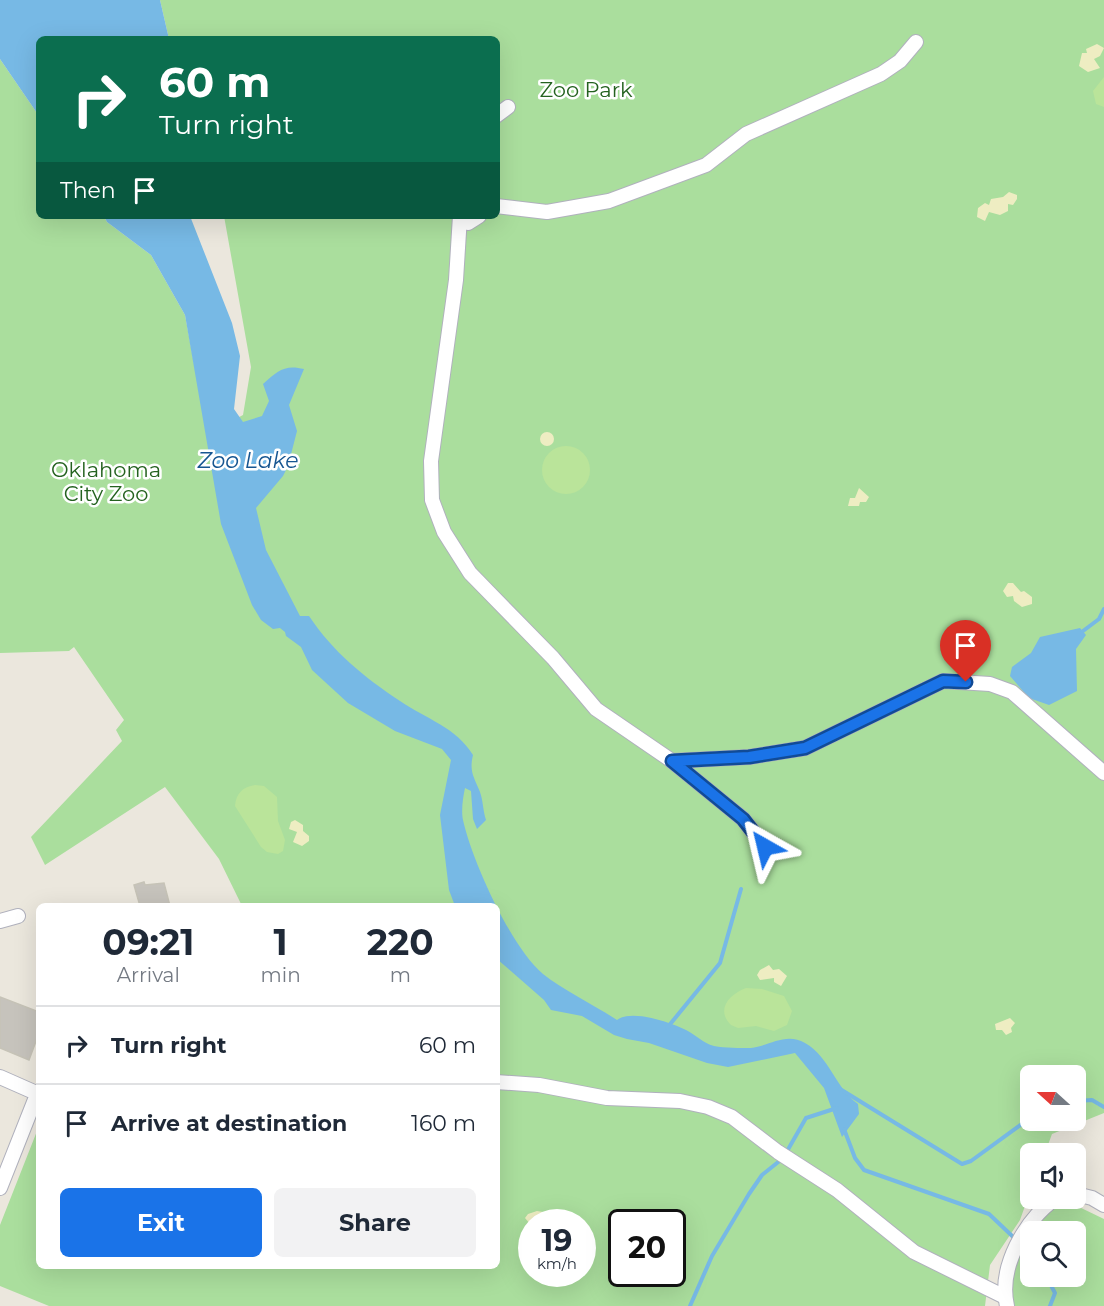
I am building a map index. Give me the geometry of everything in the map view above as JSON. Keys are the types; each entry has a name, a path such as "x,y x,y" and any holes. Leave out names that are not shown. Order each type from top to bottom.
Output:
{"street":[{"path":"500,206 547,212 609,201 706,165 746,134 881,74 900,61 916,42"},
{"path":"460,219 456,280 437,432 431,461 432,500 444,532 470,573 552,658 591,704 618,726 672,761 743,819 765,847"},
{"path":"672,761 749,757 805,748 943,681 990,684 1012,692 1104,773"},
{"path":"0,921 18,916"},
{"path":"0,1077 34,1092 36,1097 0,1188"},
{"path":"500,1082 538,1085 607,1098 680,1101 708,1107 732,1118 778,1152 837,1190 914,1252 1006,1301 1012,1251 1043,1209"},
{"path":"1086,1196 1104,1205"}],"green space":[{"path":"160,0 1104,0 1104,1113 1086,1120 1086,1065 1020,1065 1020,1131 1059,1131 1052,1134 1049,1143 1020,1143 1020,1209 1024,1209 1020,1220 990,1265 985,1306 49,1306 0,1286 0,1225 36,1134 36,1269 500,1269 500,903 241,903 219,859 165,787 45,865 31,837 122,741 116,730 124,720 74,647 69,651 0,653 0,59 36,112 36,219 106,219 151,255 185,315 207,434 243,415 251,367 225,219 500,219 500,36 168,36"},
{"path":"1104,77 1104,107 1096,104 1093,91"},
{"path":"561,446 571,446 586,456 590,470 589,479 580,490 571,494 561,494 546,484 542,475 542,465 552,450"},
{"path":"255,785 264,786 277,797 278,821 285,840 283,851 278,854 267,852 261,847 235,806 241,791"},
{"path":"746,988 762,989 784,996 792,1011 787,1025 774,1031 756,1026 738,1028 731,1025 724,1013 726,1003"},
{"path":"1054,1209 1083,1209 1104,1219 1104,1306 1009,1306 1013,1258 1020,1249 1020,1287 1086,1287 1086,1221 1042,1221"}],"sand":[{"path":"1097,44 1104,48 1100,56 1094,59 1100,68 1088,72 1079,66 1082,53 1087,53 1086,49"},
{"path":"1009,192 1017,195 1017,199 1013,205 1008,204 1008,211 1000,215 989,212 985,221 977,217 978,208 985,203 989,205 991,199 1003,197"},
{"path":"544,432 550,432 554,439 550,446 544,446 540,442 540,436"},
{"path":"859,488 869,497 866,502 860,502 859,506 848,506 850,498 855,498"},
{"path":"1008,583 1013,583 1021,592 1024,591 1032,597 1032,604 1022,607 1014,601 1013,596 1007,597 1003,591"},
{"path":"295,820 303,825 303,831 309,836 309,841 302,846 293,842 297,832 289,829 291,822"},
{"path":"769,965 773,970 779,969 787,976 781,986 774,982 774,978 760,980 757,975 760,970"},
{"path":"1010,1018 1015,1023 1011,1028 1012,1032 1006,1035 1002,1030 996,1030 995,1024"}],"water":[{"path":"0,0 160,0 168,36 36,36 36,112 0,59"},
{"name":"Zoo Lake","path":"106,219 191,219 232,323 240,356 234,409 243,422 262,416 269,401 263,384 268,379 286,368 304,369 289,405 297,431 288,466 283,476 256,508 266,550 300,616 309,616 328,641 374,683 449,730 466,745 473,755 472,770 481,795 486,820 477,829 473,819 471,791 465,788 463,820 475,858 495,903 454,903 449,890 440,815 451,760 442,749 395,731 348,703 312,670 301,647 286,636 280,628 273,629 261,620 252,605 221,524 185,315 151,255"},
{"path":"1080,628 1086,635 1076,649 1077,691 1049,705 1029,698 1010,676 1012,667 1031,653 1040,637"},
{"name":"Zoo Lake","path":"500,913 518,944 543,974 617,1020 623,1017 641,1016 661,1020 718,1047 751,1048 784,1039 798,1040 821,1056 844,1090 858,1104 859,1114 842,1137 824,1088 795,1053 728,1067 707,1063 649,1043 614,1035 582,1016 551,1010 544,1000 500,962"}],"building":[{"path":"144,882 145,885 164,883 169,903 139,903 134,885"},
{"path":"0,997 36,1011 36,1041 29,1060 0,1048"}],"waterway":[{"path":"1083,631 1099,619 1104,609"},
{"path":"667,1028 720,963 741,889"},
{"path":"840,1089 962,1164 971,1161 1020,1125"},
{"path":"1086,1100 1092,1100 1104,1107"},
{"path":"786,1153 806,1118 837,1108"},
{"path":"844,1129 855,1158 864,1170 989,1214 1020,1243"},
{"path":"690,1306 712,1256 749,1194 762,1175 782,1159"},
{"path":"1050,1306 1055,1293 1052,1287"}],"route":[{"path":"765,847 743,819 672,761 749,757 805,748 943,681 966,682"}],"park label":[{"name":"Zoo Park","path":"586,89"},
{"name":"Oklahoma City Zoo","path":"106,481"}]}
